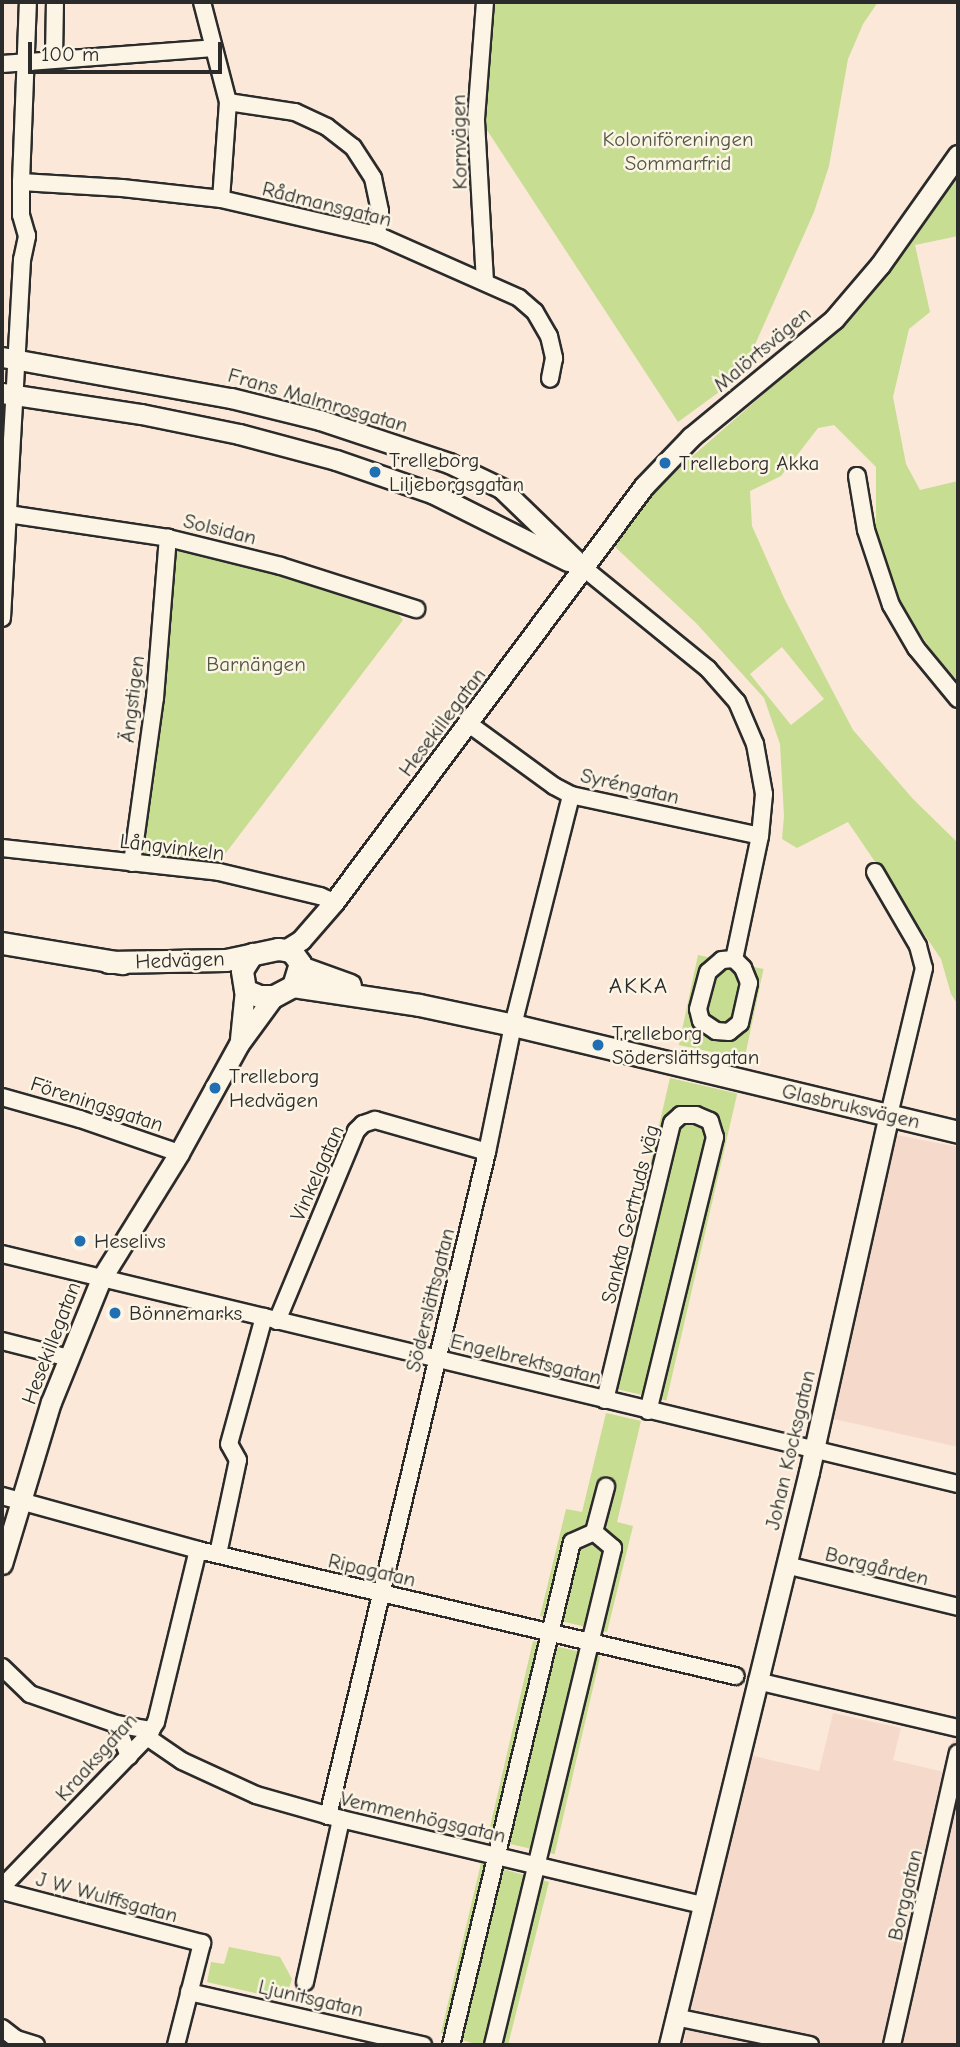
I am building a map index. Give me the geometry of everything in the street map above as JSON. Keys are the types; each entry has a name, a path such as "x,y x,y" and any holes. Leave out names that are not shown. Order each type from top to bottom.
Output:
{"main road":[{"name":"Hedvägen","path":"2,943 107,962 215,973 259,996 274,996"},
{"name":"Hedvägen","path":"107,962 226,960 252,954 294,967"},
{"name":"Hedvägen","path":"244,988 242,970 252,954"},
{"name":"Glasbruksvägen","path":"294,967 419,1005 957,1131"},
{"path":"274,996 294,967"}],"street":[{"path":"2,618 8,514 9,358 27,236 21,215 21,182 29,2"},
{"path":"54,58 55,2"},
{"path":"202,2 228,102 221,199"},
{"name":"Kornvägen","path":"485,2 476,119 485,282"},
{"path":"2,64 213,48"},
{"path":"228,102 295,112 327,127 353,147 373,178 380,211 377,236"},
{"name":"Malörtsvägen","path":"585,569 665,463 834,318 880,265 958,155"},
{"name":"Rådmansgatan","path":"21,182 122,188 221,199 377,236 519,298 535,312 549,336 554,358 550,379"},
{"name":"Frans Malmrosgatan","path":"9,358 231,398 320,420 449,463 501,488 585,569 708,669 737,702 755,744 764,794 760,836 734,959"},
{"name":"Frans Malmrosgatan","path":"8,394 141,414 337,460 432,493 585,569"},
{"path":"857,476 866,530 891,605 916,648 958,699"},
{"name":"Solsidan","path":"8,514 168,538 281,566 416,609"},
{"name":"Ängstigen","path":"132,863 155,698 168,538"},
{"name":"Hesekillegatan","path":"294,967 311,950 334,902 585,569"},
{"name":"Syréngatan","path":"469,724 554,786 571,795 760,836"},
{"name":"Söderslättsgatan","path":"305,1982 334,1817 381,1594 487,1152 513,1025 571,795"},
{"name":"Långvinkeln","path":"2,848 219,872 320,896 334,902"},
{"name":"Johan Kocksgatan","path":"669,2045 814,1451 923,968 918,946 875,872"},
{"name":"Hesekillegatan","path":"239,1044 245,1009 244,988"},
{"name":"Hesekillegatan","path":"2,1564 11,1498 101,1279 179,1153 239,1044 274,996"},
{"name":"Föreningsgatan","path":"2,1097 80,1119 179,1153"},
{"name":"Sankta Gertruds väg","path":"605,1400 672,1123 681,1115 696,1115 710,1121 715,1137 648,1411"},
{"name":"Vinkelgatan","path":"218,1554 238,1460 229,1444 271,1319 356,1131 363,1124 374,1120 487,1152"},
{"name":"Engelbrektsgatan","path":"2,1254 958,1484"},
{"path":"2,1341 69,1358"},
{"path":"594,1532 606,1487"},
{"name":"Ripagatan","path":"11,1498 198,1550 735,1676"},
{"path":"451,2045 572,1542 594,1532"},
{"path":"493,2045 613,1548 594,1532"},
{"name":"Kraaksgatan","path":"2,1889 130,1755 156,1722 198,1550"},
{"name":"Borggården","path":"786,1565 958,1607"},
{"name":"Vemmenhögsgatan","path":"2,1667 30,1694 149,1733 182,1761 256,1795 334,1817 702,1905"},
{"path":"757,1681 958,1728"},
{"path":"116,1724 130,1755"},
{"name":"Borggatan","path":"892,2045 958,1754"},
{"name":"J W Wulffsgatan","path":"2,1889 202,1943 189,1992"},
{"path":"176,2045 189,1992"},
{"name":"Ljunitsgatan","path":"189,1992 423,2045"},
{"path":"675,2017 810,2045"},
{"path":"2,2028 16,2039 36,2045"}],"shaded area":[{"path":"897,1135 958,1147 958,1447 830,1418"},
{"path":"833,1713 901,1728 893,1760 944,1772 953,1739 958,1741 958,2045 683,2045 745,1754 819,1771"}],"green space":[{"name":"Koloniföreningen Sommarfrid","path":"491,2 878,2 863,24 848,59 829,166 814,212 741,376 678,422 481,121"},
{"path":"958,170 958,236 915,245 930,312 909,329 893,397 906,464 920,490 958,481 958,681 933,653 898,600 876,537 876,467 834,425 818,428 781,476 750,491 752,526 784,598 853,730 913,799 958,843 958,1005 951,994 941,959 848,822 797,848 782,839 784,816 780,744 764,698 697,624 612,544 664,481 846,322 890,266","holes":["782,647 824,699 791,725 750,674"]},
{"name":"Barnängen","path":"180,547 394,609 403,620 225,854 203,866 144,859 140,853 174,556"},
{"path":"698,955 764,969 744,1059 679,1045"},
{"path":"670,1078 737,1094 666,1400 599,1385"},
{"path":"606,1413 641,1421 617,1522 633,1526 607,1632 540,1616 566,1509 582,1512"},
{"path":"533,1641 600,1657 555,1854 487,1839"},
{"path":"481,1863 549,1882 508,2045 478,2045 441,2033"},
{"path":"229,1947 280,1957 292,1979 285,2000 207,1982 211,1962 224,1964"}],"place":[{"name":"Trelleborg Akka","path":"665,463"},
{"name":"Trelleborg Liljeborgsgatan","path":"375,472"},
{"name":"Trelleborg Söderslättsgatan","path":"598,1045"},
{"name":"Trelleborg Hedvägen","path":"215,1088"},
{"name":"Heselivs","path":"80,1241"},
{"name":"Bönnemarks","path":"115,1313"}],"district":[{"name":"AKKA","path":"639,986"}]}
